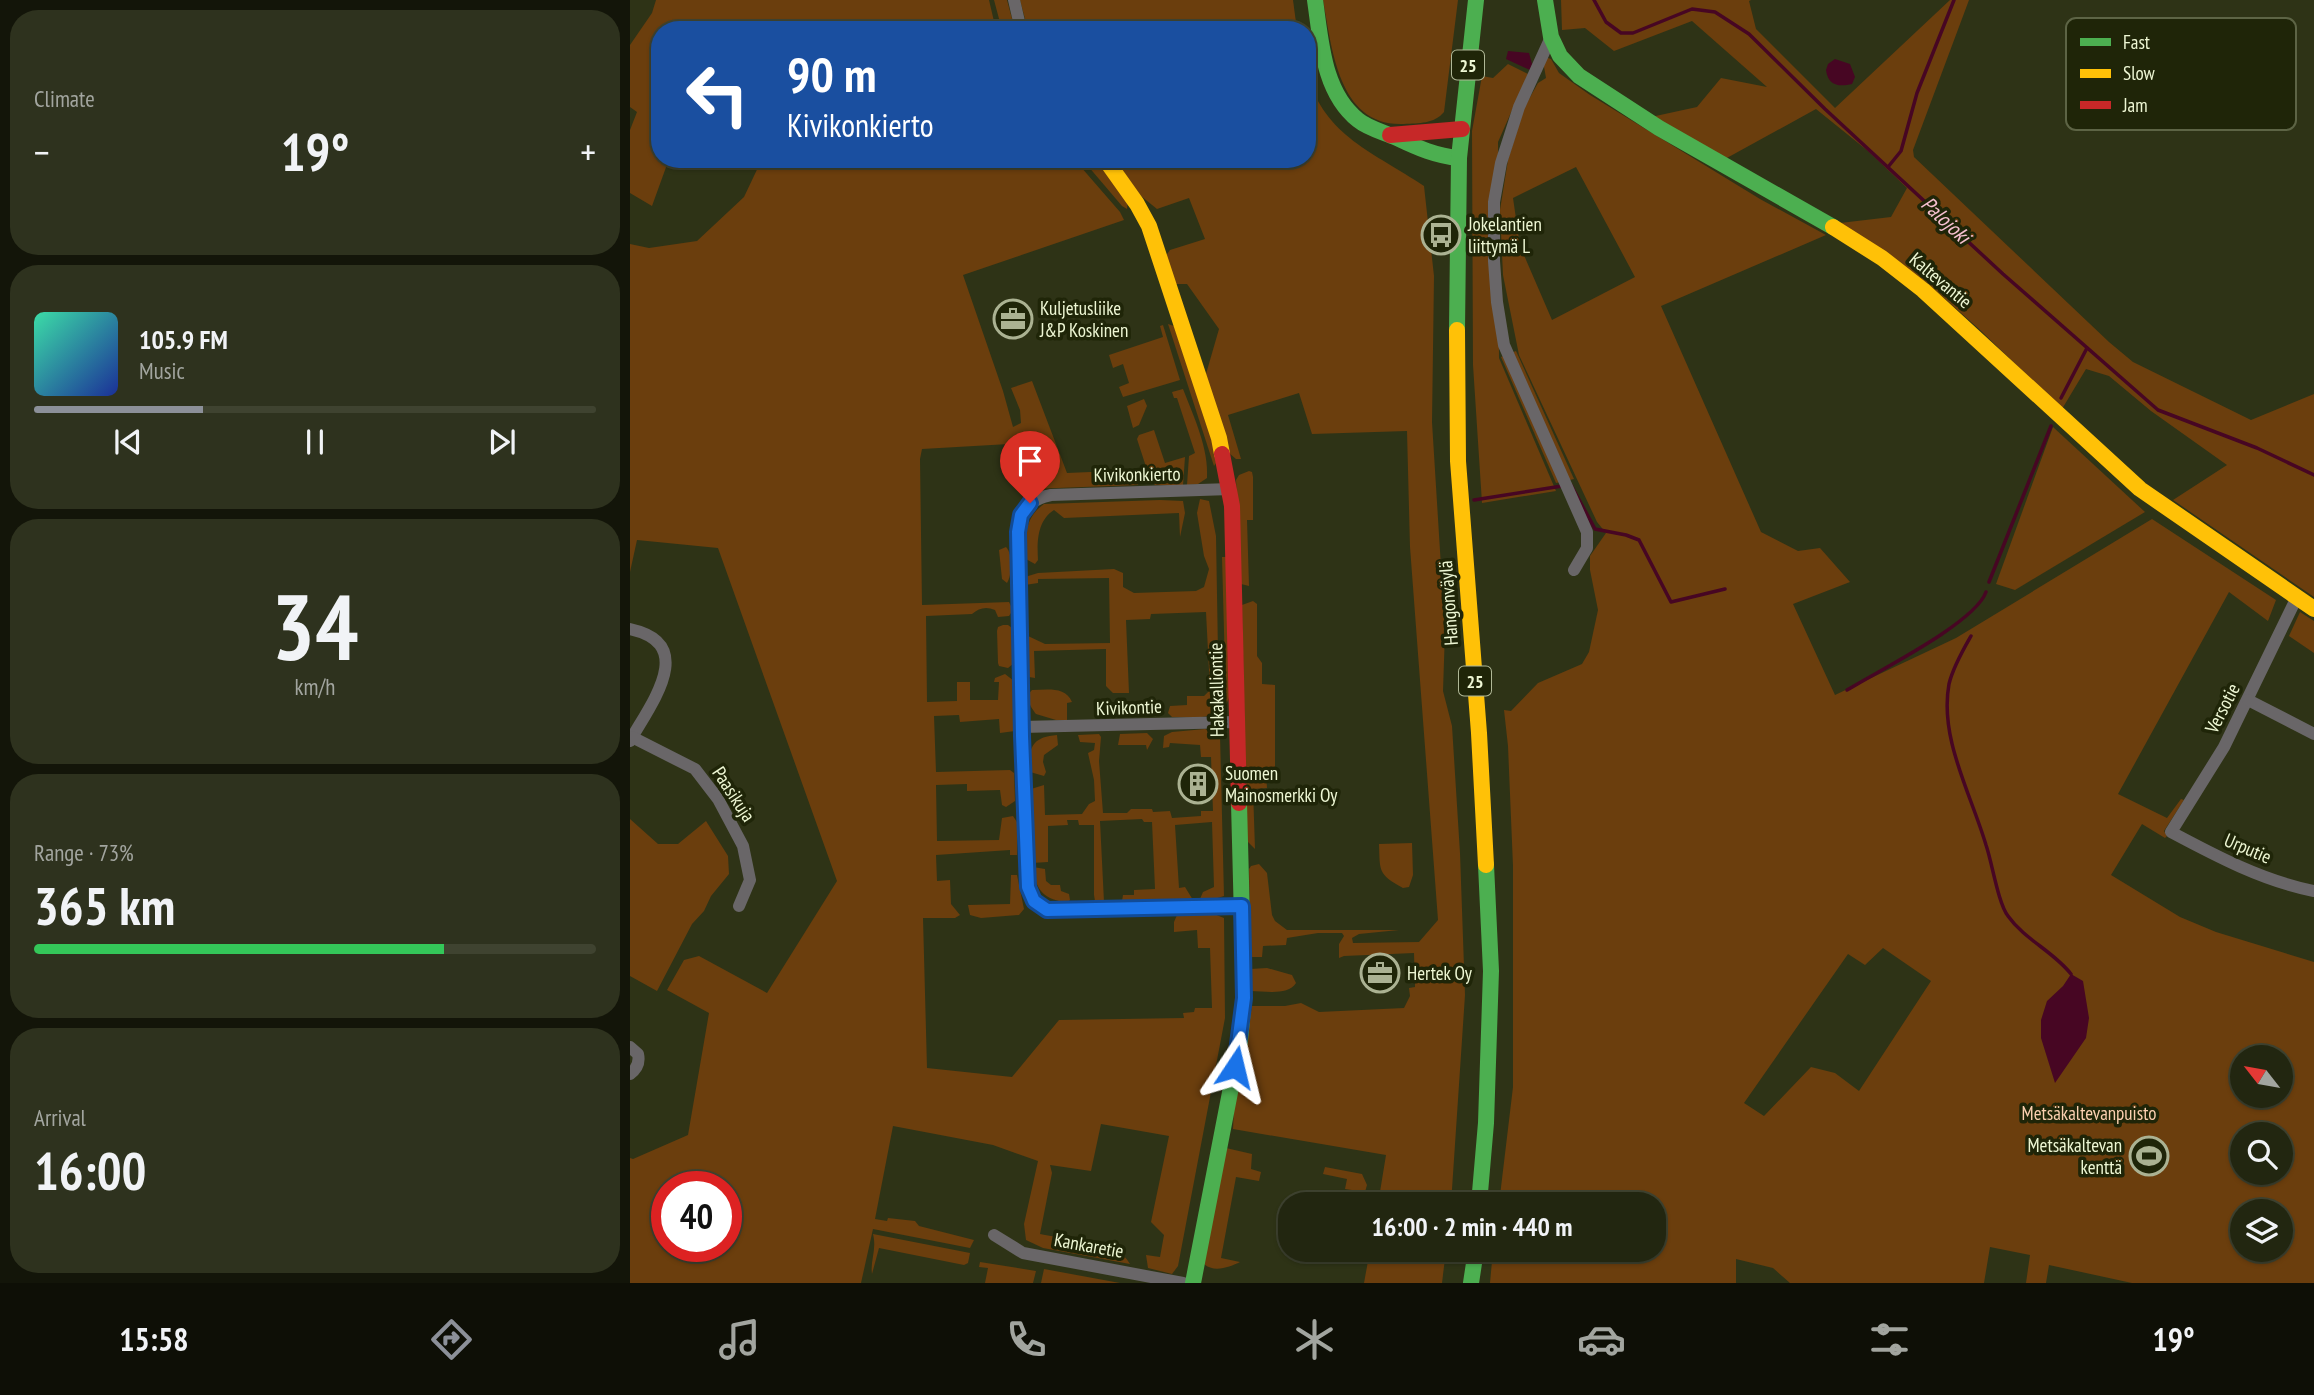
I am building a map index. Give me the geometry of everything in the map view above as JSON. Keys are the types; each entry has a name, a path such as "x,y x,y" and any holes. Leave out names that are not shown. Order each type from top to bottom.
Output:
{"main road":[{"path":"1315,0 1324,54 1333,83 1343,103 1355,118 1368,127 1444,157 1459,158"},
{"name":"Hangonväylä","path":"1476,0 1459,158 1456,369 1458,461 1479,733 1491,971 1486,1123 1480,1192"},
{"name":"Kaltevantie","path":"1545,0 1550,37 1566,63 1601,92 1839,230 1882,258 1923,290 2140,489 2314,608"},
{"path":"1391,135 1462,130"},
{"name":"Hakakalliontie","path":"1111,168 1149,226 1219,438 1230,489 1244,998 1240,1041 1193,1283"},
{"path":"1471,1283 1474,1262"}],"street":[{"path":"1014,0 1019,21"},
{"path":"1550,37 1519,107 1505,150 1494,202 1493,261 1504,345 1587,532 1587,548 1574,570"},
{"name":"Kivikonkierto","path":"1230,489 1051,495 1039,497 1025,508 1018,532 1021,727 1026,869 1028,887 1034,901 1047,910 1242,906"},
{"name":"Versotie","path":"2171,832 2224,747 2297,597"},
{"path":"630,629 650,635 659,642 667,665 660,687 631,739"},
{"path":"2248,699 2314,734"},
{"name":"Kivikontie","path":"1021,727 1237,722"},
{"name":"Paasikuja","path":"631,739 695,769 718,799 743,846 750,880 739,906"},
{"name":"Urputie","path":"2171,832 2226,862 2314,891"},
{"path":"630,1047 638,1054 639,1060 635,1071 630,1074"},
{"name":"Kankaretie","path":"994,1235 1023,1253 1183,1283"}],"green space":[{"path":"656,0 989,0 994,21 651,21 651,168 666,168 652,206 630,193 630,130 637,112 630,107 630,45 652,13"},
{"path":"994,0 1007,0 1013,21 1000,21"},
{"path":"1020,0 1293,0 1296,21 1026,21"},
{"path":"1323,0 1458,0 1444,112 1431,121 1404,124 1382,122 1365,113 1352,99 1342,81 1330,40"},
{"path":"1561,0 1751,0 1749,1 1756,29 1835,108 1950,0 1969,0 1913,150 1914,157 2133,362 2251,420 2314,394 2314,597 2173,500 2227,465 2151,411 2109,376 2086,369 2062,409 1927,283 1840,223 1891,217 1907,188 1868,151 1816,109 1725,159 1651,117 1697,107 1721,78 1767,87 1692,21 1614,51 1585,28 1562,30"},
{"name":"Metsäkaltevanpuisto","path":"1545,57 1551,59 1559,73 1590,95 1760,199 1826,235 1661,306 1761,532 1798,551 1820,548 1850,582 1793,604 1835,695 1956,638 2152,519 2276,600 2268,621 2229,592 2118,794 2167,818 2181,799 2184,800 2164,831 2167,836 2165,838 2142,824 2111,875 2180,917 2216,932 2314,962 2314,1283 2132,1283 2049,1265 2046,1283 2026,1283 2030,1255 1990,1247 1984,1283 1790,1283 1773,1268 1736,1259 1736,1283 1490,1283 1492,1262 1666,1262 1666,1192 1500,1192 1513,1087 1513,866 1504,710 1511,711 1538,683 1582,664 1589,652 1598,610 1590,556 1606,533 1597,522 1519,355 1503,275 1500,210 1508,160 1524,108 1538,83 1546,78 1543,61","holes":["1576,167 1635,277 1552,320 1520,246 1513,198","1883,948 1931,981 1859,1091 1835,1073 1811,1067 1764,1116 1744,1103 1848,954 1865,965"]},
{"path":"1508,64 1528,74 1498,142 1499,358 1556,491 1482,503 1473,365 1472,131 1482,76 1493,78"},
{"path":"1316,98 1339,128 1354,141 1424,186 1434,276 1432,422 1445,631 1443,691 1452,726 1465,995 1452,1192 1380,1192 1386,1155 1233,1129 1252,1006 1301,1003 1319,1012 1404,1008 1410,996 1409,988 1415,987 1414,953 1339,958 1339,944 1344,936 1342,933 1318,933 1287,938 1286,945 1263,946 1262,957 1251,957 1251,866 1259,864 1267,873 1272,915 1275,921 1287,930 1399,930 1359,934 1352,938 1353,943 1419,942 1438,920 1410,547 1407,431 1312,434 1299,393 1228,415 1241,459 1236,459 1229,453 1206,374 1219,329 1187,284 1176,284 1165,257 1170,250 1205,239 1189,198 1157,209 1141,196 1121,168 1316,168"},
{"path":"758,168 1082,168 1120,212 1124,220 963,275 1013,427 1021,423 1020,410 1011,388 1032,381 1067,473 1137,470 1138,485 1030,489 1023,479 1016,454 1009,444 922,449 922,605 1009,602 1013,610 1009,616 998,617 995,610 986,608 972,614 926,616 927,702 957,701 957,682 970,682 970,700 998,700 999,682 994,682 995,678 1005,674 1014,681 1015,731 1000,733 999,719 960,722 959,715 934,716 936,772 1010,770 1014,773 1015,801 1006,807 1002,805 1000,790 967,791 967,784 936,785 937,841 999,840 1002,818 1013,816 1017,822 1017,855 1010,855 1010,850 936,855 937,881 950,880 951,904 960,915 955,918 923,918 927,1068 1012,1077 1059,1020 1184,1018 1183,1013 1194,1012 1195,1008 1212,1008 1210,948 1198,948 1197,930 1174,932 1174,922 1177,915 1214,914 1224,918 1225,1018 1178,1266 1172,1274 1148,1268 1146,1255 1160,1257 1164,1235 1151,1222 1169,1136 1101,1124 1091,1171 1050,1165 1052,1173 1040,1234 1103,1245 1123,1255 1130,1264 1043,1248 1026,1240 1024,1224 1038,1161 993,1145 893,1126 875,1219 915,1221 919,1226 974,1240 970,1248 873,1229 861,1283 630,1283 630,1158 688,1135 709,1013 667,990 684,960 699,956 767,993 837,881 718,548 637,540 630,572 630,244 649,248 697,241 744,197"},
{"path":"1090,168 1104,168 1128,201 1127,209"},
{"path":"1168,324 1174,326 1215,448 1214,466"},
{"path":"1163,325 1180,380 1123,397 1119,387 1129,383 1123,364 1113,368 1109,355 1163,337 1160,326"},
{"path":"1516,351 1574,479 1556,483 1501,357"},
{"path":"1183,389 1206,456 1207,478 1198,484 1187,485 1189,456 1195,453 1177,398 1174,398 1172,392"},
{"path":"1144,399 1147,406 1139,425 1133,428 1127,406"},
{"path":"2053,427 2145,512 2015,590 1996,584"},
{"path":"1154,430 1165,463 1185,457 1183,485 1155,485 1150,479 1137,439 1139,435"},
{"path":"1249,471 1253,477 1253,520 1247,520 1249,586 1241,584 1236,480 1239,475"},
{"path":"1200,499 1209,501 1216,536 1219,711 1209,716 1197,717 1172,717 1168,713 1170,706 1187,705 1187,696 1204,696 1210,690 1206,612 1151,614 1150,619 1126,620 1129,693 1113,693 1106,686 1106,649 1034,651 1035,678 1029,677 1028,636 1045,644 1110,643 1109,578 1038,579 1038,583 1025,585 1025,577 1038,573 1114,569 1123,573 1123,587 1134,593 1196,591 1204,587 1209,569 1204,556 1197,513"},
{"path":"1183,501 1185,513 1180,537 1179,513 1064,518 1054,510 1041,526 1038,560 1035,564 1024,558 1030,521 1044,504"},
{"path":"1006,547 1011,565 1007,583 1002,579 999,550"},
{"path":"1222,557 1226,557 1230,695 1226,705"},
{"path":"1253,601 1257,604 1257,656 1262,663 1262,684 1275,685 1275,773 1266,774 1267,788 1253,789 1255,849 1247,841 1242,605"},
{"path":"2300,612 2314,621 2314,653 2289,636"},
{"path":"1003,625 1012,628 1013,664 1008,668 999,666 998,663 997,631 998,627"},
{"path":"1032,690 1065,693 1072,702 1067,703 1067,720 1036,714 1028,699"},
{"path":"1205,729 1220,735 1224,896 1211,900 1200,899 1203,892 1214,887 1212,822 1175,825 1179,888 1185,887 1193,900 1122,901 1123,895 1134,895 1134,890 1155,889 1152,822 1144,822 1142,819 1100,821 1104,902 1095,901 1094,895 1094,825 1079,825 1078,820 1067,820 1068,825 1048,826 1048,862 1032,863 1031,789 1044,785 1045,815 1082,814 1089,804 1095,801 1088,753 1094,750 1095,743 1080,742 1078,735 1099,734 1101,737 1099,761 1103,813 1152,809 1153,812 1170,811 1172,818 1201,816 1201,811 1213,811 1211,757 1201,757 1200,745 1170,743 1169,747 1163,748 1164,736 1172,732"},
{"path":"1147,733 1153,739 1147,750 1146,745 1118,745 1120,734"},
{"path":"1057,735 1058,745 1044,755 1044,776 1030,772 1033,746 1042,738"},
{"path":"630,819 658,844 678,844 706,821 728,856 729,874 692,924 657,991 630,976"},
{"path":"1412,843 1413,875 1409,887 1403,888 1382,871 1379,844"},
{"path":"1033,867 1045,869 1046,881 1051,885 1060,885 1061,891 1069,894 1070,900 1060,901 1047,897 1036,882"},
{"path":"1011,875 1017,875 1024,909 1019,915 981,918 970,915 968,905 1010,904"},
{"path":"1267,968 1292,975 1296,983 1288,990 1251,991 1250,969"},
{"path":"1226,1148 1252,1154 1251,1169 1261,1172 1259,1181 1236,1177 1221,1258 1240,1262 1217,1269 1204,1264"},
{"path":"1325,1167 1362,1174 1367,1185 1365,1192 1345,1189 1347,1179 1323,1174"},
{"path":"873,1234 970,1253 968,1263 964,1265 879,1248 872,1274"},
{"path":"980,1262 1036,1271 1033,1283 985,1283 988,1268 979,1267"},
{"path":"1368,1262 1445,1262 1442,1283 1364,1283"},
{"path":"1044,1269 1120,1283 1041,1283"}],"shaded area":[{"path":"1508,51 1529,53 1532,64 1530,70 1506,59"},
{"path":"1835,59 1850,64 1855,77 1852,84 1839,85 1829,79 1826,70 1828,64"},
{"path":"2071,974 2083,981 2089,1018 2086,1038 2055,1083 2041,1038 2041,1020 2047,1001"}],"waterway":[{"name":"Palojoki","path":"1594,0 1606,22 1621,33 1633,33 1692,9 1715,12 1749,34 1825,109 2003,274 2158,410 2257,448 2314,475"},
{"path":"1888,167 1901,151 1917,93 1954,0"},
{"path":"2061,398 2087,348"},
{"path":"1989,582 2051,426"},
{"path":"1571,485 1595,529 1639,540 1671,602 1725,589"},
{"path":"1474,500 1562,486"},
{"path":"1847,690 1945,632 1964,618 1986,592"},
{"path":"1971,636 1949,684 1948,725 1958,766 1986,845 2004,910 2022,932 2071,974"}],"traffic: fast":[{"path":"1315,0 1326,65 1337,95 1346,108 1358,120 1372,128 1427,151 1459,158"},
{"path":"1457,330 1459,158 1476,0"},
{"path":"1545,0 1551,37 1560,56 1579,76 1659,128 1833,227"},
{"path":"1193,1283 1240,1041 1244,998 1239,803"},
{"path":"1480,1192 1486,1123 1491,971 1486,865"},
{"path":"1471,1283 1474,1262"}],"traffic: slow":[{"path":"1111,168 1149,226 1222,454"},
{"path":"1833,227 1882,258 1923,290 2140,489 2314,609"},
{"path":"1457,330 1458,461 1479,733 1486,865"}],"traffic: jam":[{"path":"1390,135 1462,129"},
{"path":"1222,454 1232,506 1239,803"}],"place":[{"name":"Jokelantien liittymä L","path":"1441,235"},
{"name":"Kuljetusliike J&P Koskinen","path":"1013,319"},
{"name":"Suomen Mainosmerkki Oy","path":"1198,784"},
{"name":"Hertek Oy","path":"1380,973"},
{"name":"Metsäkaltevan kenttä","path":"2149,1156"}],"route":[{"path":"1030,503 1018,523 1028,887 1034,901 1047,910 1242,906 1244,998 1235,1067"}]}
